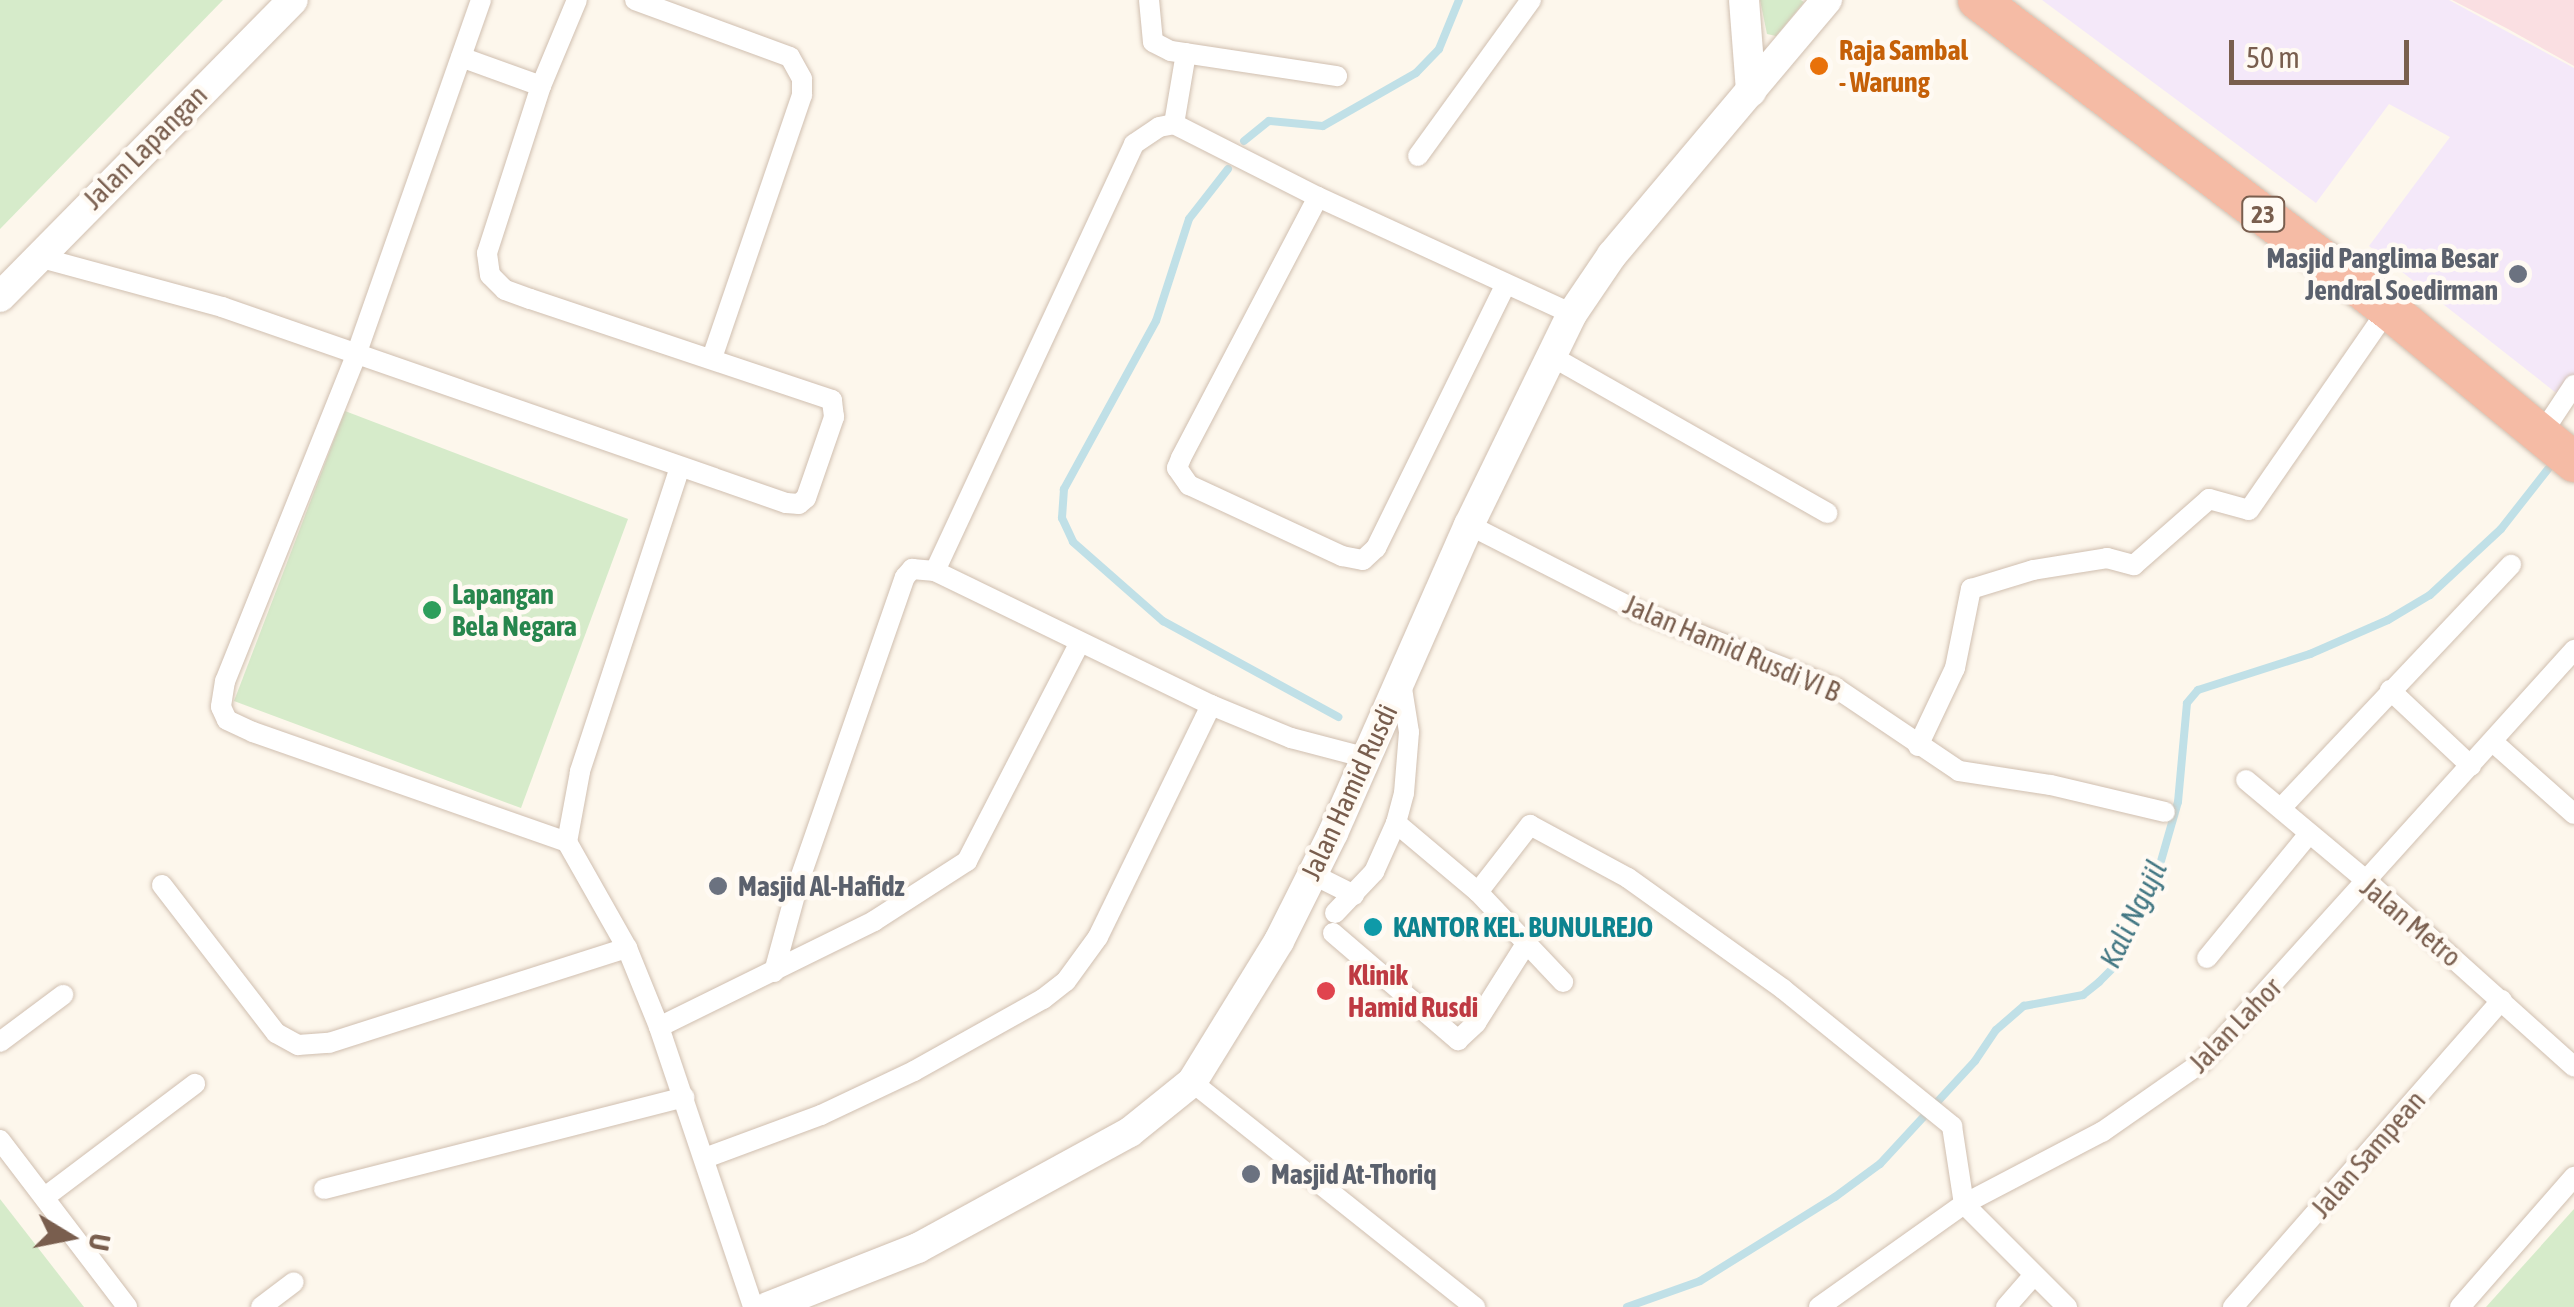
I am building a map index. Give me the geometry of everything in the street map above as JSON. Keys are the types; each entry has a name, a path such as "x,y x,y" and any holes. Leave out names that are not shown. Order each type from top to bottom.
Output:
{"highway":[{"name":"23","path":"1978,0 2388,309 2574,462"}],"street":[{"name":"Jalan Lapangan","path":"0,297 293,0"},
{"path":"480,0 356,353 224,680 221,707 227,720 253,732 567,842"},
{"path":"38,258 222,307 680,467 798,504 806,498 824,452 834,417 832,400 504,290 490,275 487,253 541,86 577,0"},
{"path":"636,0 790,57 802,78 802,95 712,358"},
{"path":"1149,0 1153,42 1186,53 1337,76"},
{"path":"1418,156 1531,0"},
{"path":"1744,0 1752,92"},
{"name":"Jalan Hamid Rusdi","path":"768,1307 918,1248 1130,1132 1192,1082 1280,940 1367,758 1469,525 1572,314 1612,255 1827,0"},
{"path":"1174,124 1186,53"},
{"path":"461,57 541,86"},
{"path":"935,572 1134,144 1144,134 1174,124 1504,286 1572,314"},
{"path":"1318,197 1181,458 1177,468 1189,485 1342,556 1363,560 1376,548 1504,286"},
{"path":"1918,746 1955,668 1971,589 2033,570 2107,558 2134,566 2209,499 2250,510 2388,309"},
{"path":"1551,356 1826,513"},
{"path":"2541,435 2574,385"},
{"path":"680,467 580,772 567,842 627,948 659,1027 753,1307"},
{"name":"Jalan Hamid Rusdi VI B","path":"1469,525 1636,610 1836,688 1959,770 2033,782 2165,812"},
{"path":"2281,808 2511,565"},
{"path":"774,972 798,884 905,578 912,569 922,567 935,572 1211,705 1291,738 1367,758"},
{"path":"659,1027 874,921 967,861 1079,644"},
{"name":"Jalan Lahor","path":"1818,1307 1964,1204 2102,1132 2201,1064 2574,650"},
{"path":"1400,680 1409,732 1404,794 1374,872 1334,923 1458,1040 1476,1023 1526,944"},
{"path":"2390,690 2471,766"},
{"path":"705,1158 821,1115 914,1071 1043,999 1066,981 1098,937 1211,705"},
{"path":"2493,742 2574,814"},
{"name":"Jalan Metro","path":"2246,780 2367,881 2574,1068"},
{"path":"1396,823 1478,892 1563,982"},
{"path":"1478,892 1530,825 1628,878 1724,944 1952,1126 1964,1204 2067,1307"},
{"path":"2207,958 2309,834"},
{"path":"1312,874 1354,895"},
{"path":"162,885 276,1033 298,1045 329,1042 627,948"},
{"path":"0,1042 63,994"},
{"name":"Jalan Sampean","path":"2233,1307 2502,1000"},
{"path":"1192,1082 1475,1307"},
{"path":"46,1196 195,1084"},
{"path":"324,1190 684,1097"},
{"path":"0,1140 127,1307"},
{"path":"2460,1307 2574,1177"},
{"path":"2006,1307 2033,1276"},
{"path":"261,1307 294,1282"}],"shaded area":[{"path":"2042,0 2449,0 2574,68 2574,376 2560,396 2369,246 2450,137 2389,104 2316,203"},
{"path":"2452,0 2574,0 2574,66 2508,29"}],"green space":[{"path":"0,0 223,0 0,229"},
{"path":"1760,0 1804,2 1776,36 1767,34"},
{"name":"Lapangan Bela Negara","path":"345,411 628,519 521,808 234,701"},
{"path":"0,1199 84,1307 0,1307"},
{"path":"2574,1209 2574,1307 2486,1307"}],"waterway":[{"path":"1244,141 1269,121 1323,126 1416,73 1439,49 1459,0"},
{"path":"1228,169 1189,219 1156,321 1064,489 1062,518 1073,542 1163,621 1338,717"},
{"name":"Kali Ngujil","path":"1627,1307 1700,1281 1835,1197 1880,1164 1975,1061 1996,1030 2024,1006 2083,995 2099,982 2115,966 2155,882 2178,802 2187,703 2198,690 2310,654 2388,620 2430,595 2501,529 2548,469"}],"place":[{"name":"Raja Sambal - Warung","path":"1819,66"},
{"name":"Masjid Panglima Besar Jendral Soedirman","path":"2518,274"},
{"name":"Lapangan Bela Negara","path":"432,610"},
{"name":"Masjid Al-Hafidz","path":"718,886"},
{"name":"KANTOR KEL. BUNULREJO","path":"1373,927"},
{"name":"Klinik Hamid Rusdi","path":"1326,991"},
{"name":"Masjid At-Thoriq","path":"1251,1174"}]}
